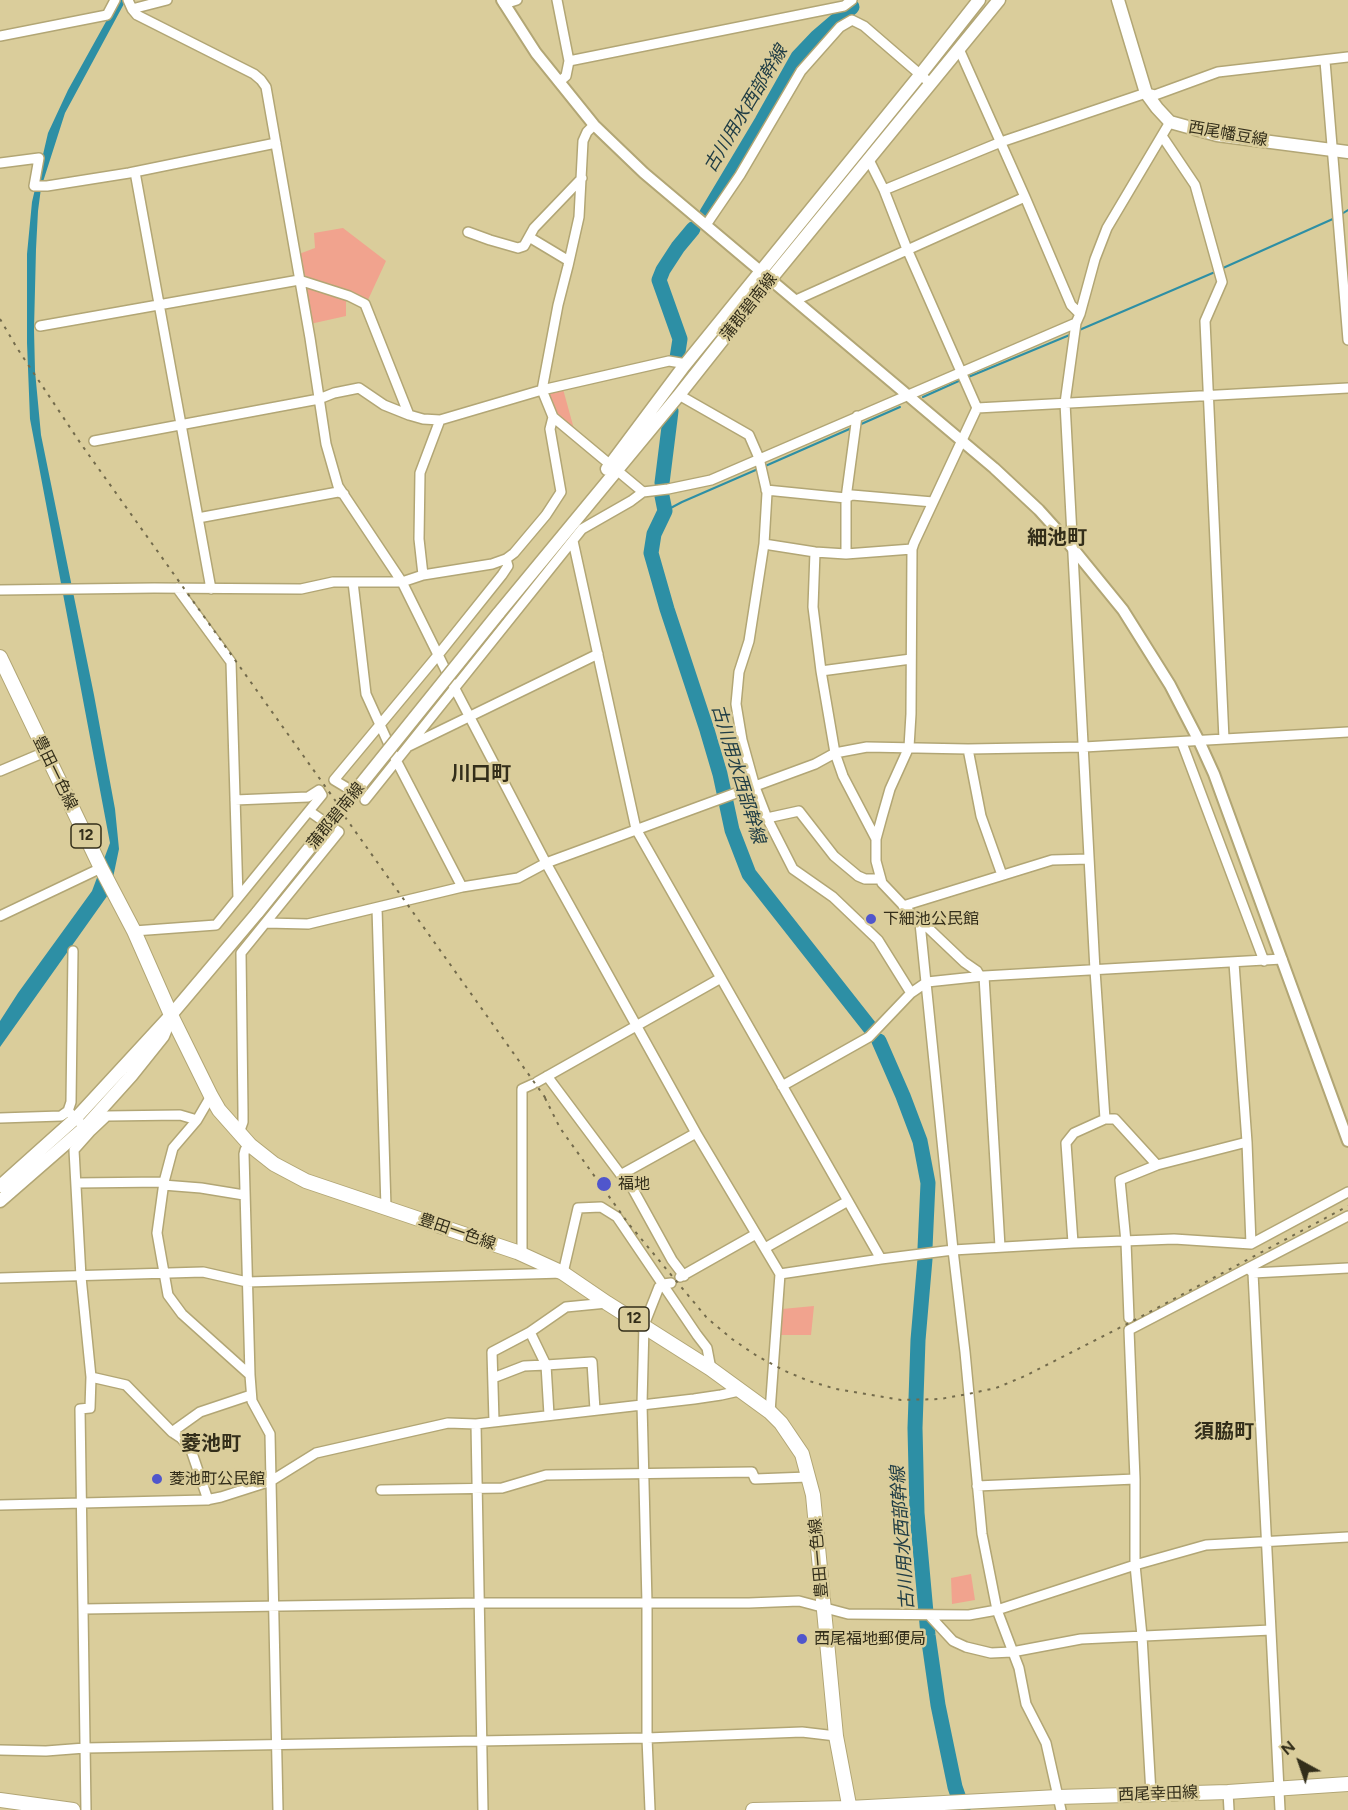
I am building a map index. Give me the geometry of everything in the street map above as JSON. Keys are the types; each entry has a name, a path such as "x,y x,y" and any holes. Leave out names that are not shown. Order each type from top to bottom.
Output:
{"main road":[{"name":"蒲郡碧南線","path":"0,1201 80,1122 131,1076 163,1036 171,1015 262,917 613,468 684,366 979,0"},
{"name":"蒲郡碧南線","path":"613,468 679,395 999,0"},
{"name":"西尾幡豆線","path":"1122,1 1146,93 1170,122 1216,135 1348,152"},
{"name":"豊田一色線","path":"0,657 101,868 134,931 171,1015 211,1096 219,1110 250,1145 274,1164 306,1181 522,1254 563,1273 711,1369 770,1412 781,1423 802,1454 813,1495 836,1736 849,1809"},
{"name":"蒲郡碧南線","path":"0,1186 80,1122"},
{"name":"西尾幸田線","path":"753,1810 1059,1804 1151,1794 1228,1792 1348,1784"},
{"path":"0,1800 73,1810"}],"street":[{"path":"0,36 107,15 115,0"},
{"path":"167,0 129,3 137,15 254,74 266,87 326,444 338,486 402,582 546,863 696,1133 780,1274 770,1412"},
{"path":"517,0 503,2 536,53 594,125 644,172 994,468 1073,548 1123,610 1170,685 1214,774 1348,1141"},
{"path":"557,0 569,62 566,76 559,82"},
{"path":"569,62 844,6 852,0"},
{"path":"706,225 740,175 801,71 840,27 852,20 864,26 930,84"},
{"path":"959,49 1077,321"},
{"path":"884,190 1001,142 1146,93 1155,95 1218,72 1348,57"},
{"path":"1325,61 1348,340"},
{"path":"1105,1119 1065,403 1077,321 1095,259 1107,228 1170,122"},
{"path":"594,125 587,132 584,141 579,217 558,305 542,390 553,417 643,492"},
{"path":"1162,136 1195,185 1222,282 1205,321 1224,739"},
{"path":"0,163 39,158 34,186 47,186 135,172 276,144"},
{"path":"869,160 978,408 912,549 909,747 890,789 876,839 876,861 880,879 893,897 982,976 999,1247"},
{"path":"135,172 210,589"},
{"path":"468,232 518,249 524,246 534,228 582,178"},
{"path":"796,300 1025,197"},
{"path":"529,237 569,261"},
{"path":"40,326 299,280 349,296 365,304 409,415"},
{"path":"365,800 582,529 643,492 711,480 906,395 964,376 1077,321"},
{"path":"94,441 319,399 334,393 359,388 384,405 409,415 440,420 542,390 669,361 681,363 684,366"},
{"path":"978,408 1348,388"},
{"path":"679,395 749,435 759,460 766,490 764,544 749,641 739,672 736,704 742,740 755,787 767,818 793,869 833,897 878,940 911,993"},
{"path":"0,590 301,589 333,582 402,582 423,575 492,564 506,559 524,543 561,492 550,429 553,417"},
{"path":"846,554 846,498 857,418"},
{"path":"423,575 419,538 420,473 440,420"},
{"path":"766,490 846,498 852,495 933,502"},
{"path":"198,518 338,492 344,494"},
{"path":"573,541 636,829 881,1259"},
{"path":"764,544 846,554 912,549"},
{"path":"815,552 813,607 820,671 836,753 843,776 876,839"},
{"path":"349,789 334,780 502,575 508,566 506,559"},
{"path":"353,582 366,694 396,760 462,887"},
{"path":"177,588 231,662 238,898"},
{"path":"406,747 598,654"},
{"path":"820,671 911,659"},
{"path":"262,917 308,924 462,887 518,878 546,863 755,787 815,764 836,753 867,747 968,749 1084,747 1348,732"},
{"path":"1182,743 1264,961"},
{"path":"968,749 981,816 1002,875"},
{"path":"0,771 45,752"},
{"path":"134,931 216,925 322,795 319,790 308,797 235,800"},
{"path":"239,1133 243,1122 242,953 262,917 339,832 309,811"},
{"path":"767,818 799,811 834,856 858,876 865,879 880,879"},
{"path":"903,906 1052,860 1089,859"},
{"path":"0,916 101,868"},
{"path":"376,908 386,1208"},
{"path":"920,923 982,1534 997,1610 1019,1668 1026,1704 1046,1743 1059,1804"},
{"path":"74,951 71,1102 80,1122 74,1150 81,1277 91,1377 90,1408 80,1409 86,1810"},
{"path":"782,1086 869,1037 911,993 927,982 982,976 1282,959"},
{"path":"1234,963 1251,1245"},
{"path":"522,1254 522,1089 721,978"},
{"path":"547,1076 621,1175 696,1133"},
{"path":"211,1096 197,1120 173,1148 164,1184 157,1233 168,1295 182,1314 250,1375"},
{"path":"0,1118 61,1116 80,1122 107,1116 180,1115 197,1120"},
{"path":"1073,1243 1066,1143 1074,1133 1105,1119 1116,1119 1157,1165"},
{"path":"1129,1318 1126,1242 1120,1180 1157,1165 1246,1142"},
{"path":"250,1145 244,1154 250,1375 252,1401 270,1434 278,1810"},
{"path":"624,1173 672,1260 674,1280 697,1335 707,1348 711,1369"},
{"path":"76,1183 164,1184 244,1195"},
{"path":"780,1274 953,1250 999,1247 1174,1239 1251,1245 1348,1192"},
{"path":"765,1248 848,1201"},
{"path":"0,1278 204,1272 247,1282 563,1273 578,1208 601,1207 617,1217 674,1280"},
{"path":"1151,1794 1136,1565 1129,1330 1251,1271 1348,1216"},
{"path":"650,1810 642,1404 644,1325 659,1287 756,1234"},
{"path":"1251,1271 1348,1268"},
{"path":"1251,1271 1280,1810"},
{"path":"494,1422 492,1352 530,1332 566,1307 607,1303"},
{"path":"530,1332 546,1365 549,1415"},
{"path":"493,1378 524,1366 592,1362 595,1410"},
{"path":"91,1377 126,1385 172,1432 181,1438 191,1450 207,1500"},
{"path":"0,1505 207,1500 271,1481 316,1453 448,1423 476,1424 722,1395 739,1391"},
{"path":"172,1432 200,1412 251,1395"},
{"path":"476,1424 483,1810"},
{"path":"381,1490 502,1488 546,1475 752,1472 755,1479 808,1477"},
{"path":"977,1486 1135,1479"},
{"path":"83,1609 799,1601 848,1614 969,1615 997,1610 1206,1545 1348,1537"},
{"path":"929,1615 953,1641 966,1647 991,1653 1012,1653 1081,1639 1271,1630"},
{"path":"0,1750 46,1751 85,1748 647,1738 802,1732 836,1736"},
{"path":"1228,1792 1229,1810"}],"shaded area":[{"path":"343,228 386,261 367,302 304,278 299,254 315,248 314,233"},
{"path":"302,284 346,298 346,316 310,324"},
{"path":"563,389 574,429 550,406 546,392"},
{"path":"814,1306 811,1335 781,1335 782,1309"},
{"path":"971,1574 975,1600 952,1604 951,1578"}],"water":[{"path":"118,0 126,0 65,113 41,188 36,249 34,329 41,435 94,695 115,809 119,849 110,892 0,1047 0,1021 92,891 110,843 30,419 27,254 32,202 48,133 68,90"}],"waterway":[{"name":"古川用水西部幹線","path":"707,213 798,57 852,7"},
{"path":"1340,215 1348,210"},
{"path":"1223,268 1335,218"},
{"name":"古川用水西部幹線","path":"677,358 680,339 659,280 678,247 693,229"},
{"path":"1077,331 1215,272"},
{"path":"966,378 1072,334"},
{"path":"923,397 961,380"},
{"path":"859,425 900,407"},
{"name":"古川用水西部幹線","path":"662,483 671,411"},
{"path":"763,467 854,427"},
{"path":"665,511 758,469"},
{"name":"古川用水西部幹線","path":"662,496 665,511 654,534 651,553 720,774 732,830 749,874 871,1029"},
{"name":"古川用水西部幹線","path":"879,1041 920,1141 928,1183 925,1248"},
{"name":"古川用水西部幹線","path":"925,1259 918,1340 915,1428 917,1513 928,1635 938,1705 955,1787 963,1810"}],"railway":[{"path":"0,319 81,444 337,803"},
{"path":"345,817 549,1103"},
{"path":"545,1098 560,1128 628,1223 707,1318 757,1356 785,1371 836,1389 901,1400 940,1399 968,1394 996,1388 1025,1376 1348,1206"}],"place":[{"name":"下細池公民館","path":"871,919"},
{"name":"福地","path":"604,1184"},
{"name":"菱池町公民館","path":"157,1479"},
{"name":"西尾福地郵便局","path":"802,1639"}],"district":[{"name":"細池町","path":"1057,538"},
{"name":"川口町","path":"481,774"},
{"name":"須脇町","path":"1224,1432"},
{"name":"菱池町","path":"211,1444"}]}
